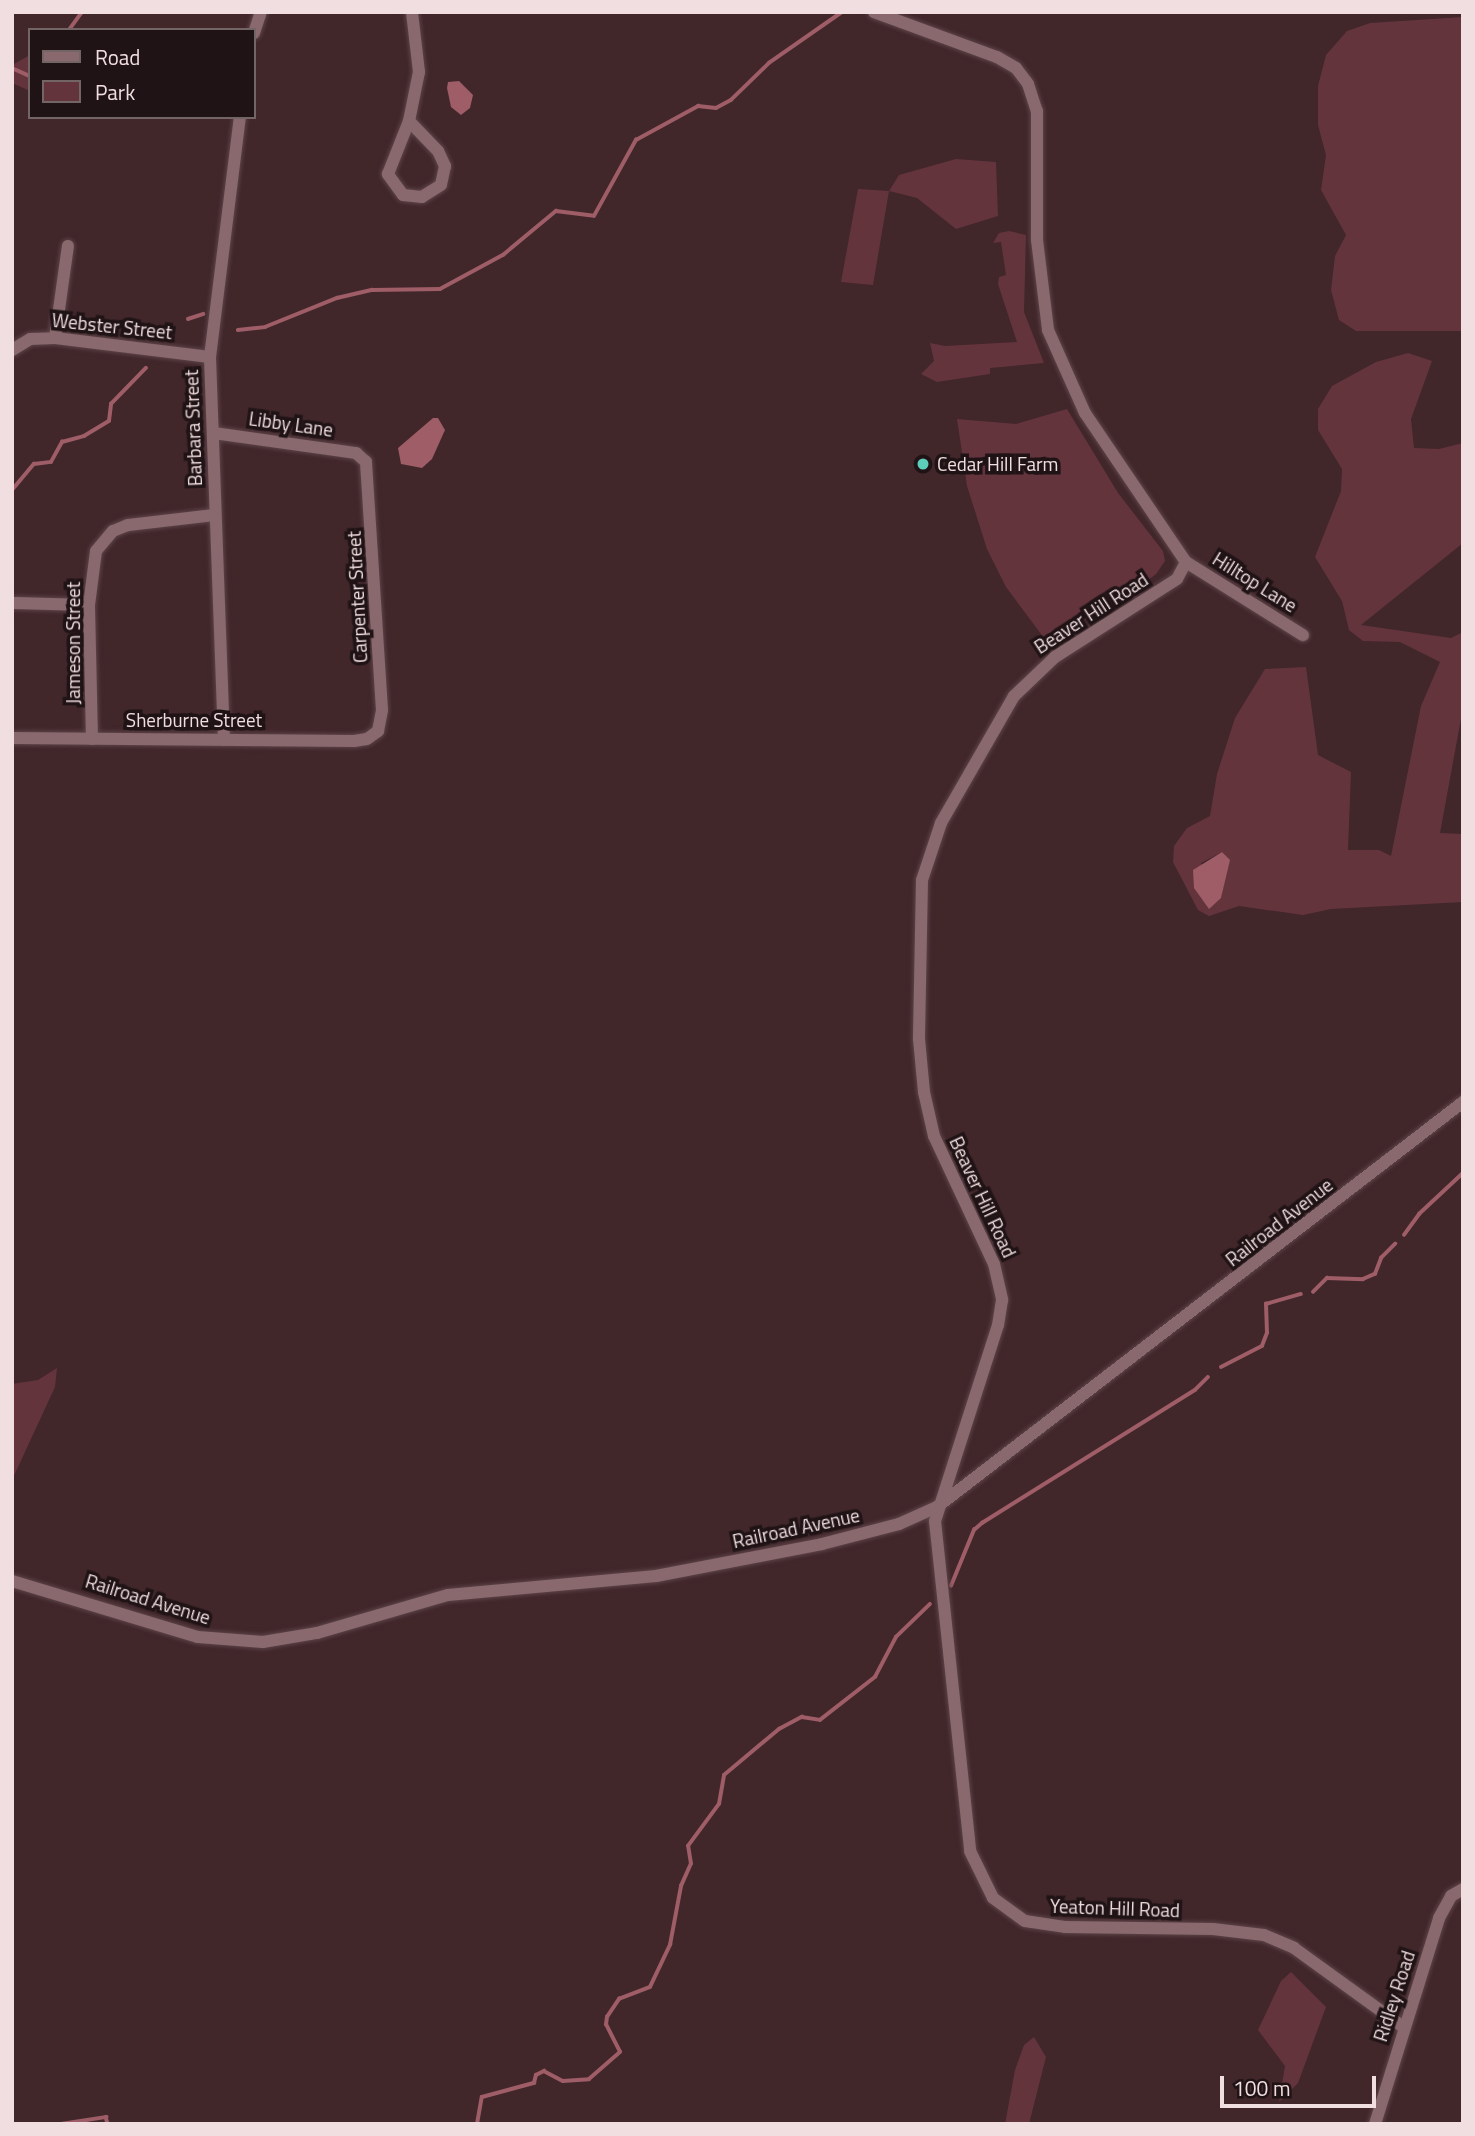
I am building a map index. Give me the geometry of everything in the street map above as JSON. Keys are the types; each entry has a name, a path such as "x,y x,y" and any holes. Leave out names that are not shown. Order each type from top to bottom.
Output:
{"street":[{"path":"409,121 438,151 445,166 441,185 415,198 396,190 388,174 409,121 419,72 412,12"},
{"path":"874,12 997,57 1016,68 1028,84 1037,120 1037,240 1048,330 1085,412 1186,562"},
{"name":"Barbara Street","path":"224,740 210,357 240,119"},
{"path":"55,338 68,246"},
{"name":"Webster Street","path":"12,350 30,340 55,338 210,357"},
{"name":"Libby Lane","path":"214,433 362,457"},
{"name":"Carpenter Street","path":"362,457 369,469 382,710 374,734"},
{"name":"Jameson Street","path":"92,739 89,605 96,551 113,531 140,522 214,515"},
{"name":"Hilltop Lane","path":"1186,562 1303,635"},
{"name":"Beaver Hill Road","path":"937,1507 998,1325 1002,1300 994,1264 934,1136 924,1092 919,936 927,858 989,733 1025,683 1068,648 1160,593 1182,575 1186,562"},
{"path":"12,603 89,605"},
{"name":"Sherburne Street","path":"12,738 354,741 374,734"},
{"name":"Railroad Avenue","path":"12,1581 198,1637 263,1642 317,1633 448,1595 626,1580 822,1544 899,1524 937,1507 1463,1102"},
{"name":"Yeaton Hill Road","path":"937,1507 935,1537 965,1821 976,1868 993,1898 1016,1917 1045,1926 1213,1929 1276,1939 1403,2027"},
{"name":"Ridley Road","path":"1376,2124 1403,2027 1444,1904 1463,1889"}],"green space":[{"path":"1463,17 1463,331 1356,331 1339,320 1331,290 1335,256 1346,235 1321,190 1326,155 1318,125 1318,86 1326,55 1347,31 1370,23"},
{"path":"28,56 28,90 12,83 12,65"},
{"path":"956,159 996,162 998,216 956,229 917,198 889,191 899,175"},
{"path":"858,189 889,191 873,285 841,282"},
{"path":"1009,231 1026,235 1024,312 1044,363 990,368 990,374 937,382 921,374 934,361 930,343 945,346 1017,342 998,284 999,277 1006,275 1001,242 993,243 999,233"},
{"path":"1408,353 1432,361 1411,419 1414,448 1439,449 1463,443 1463,543 1361,625 1451,638 1463,632 1463,708 1440,833 1463,834 1463,902 1331,909 1303,915 1239,906 1209,916 1198,910 1173,862 1174,846 1187,828 1210,816 1217,774 1235,718 1265,669 1306,667 1318,755 1351,772 1348,850 1379,850 1391,856 1421,706 1440,662 1400,642 1363,641 1349,630 1342,601 1315,557 1341,491 1342,469 1318,430 1318,409 1332,386 1376,362","holes":["1222,852 1229,860 1221,898 1201,863"]},
{"path":"1067,409 1118,493 1163,551 1165,561 1156,574 1132,592 1047,642 1006,587 987,549 967,486 957,419 1016,424"},
{"path":"57,1368 55,1387 12,1480 12,1384 38,1380"},
{"path":"1291,1972 1326,2007 1298,2083 1279,2102 1285,2066 1258,2030 1281,1981"},
{"path":"1034,2037 1046,2057 1029,2124 1005,2124 1015,2070 1024,2045"}],"shaded area":[{"path":"459,81 473,95 470,108 461,115 451,107 447,88 448,82"},
{"path":"433,418 438,418 445,430 432,459 422,468 401,464 398,448"},
{"path":"1222,852 1230,860 1221,898 1209,909 1194,888 1193,870"}],"waterway":[{"path":"70,28 82,12"},
{"path":"238,330 265,327 337,298 372,290 440,289 503,255 556,211 594,216 636,140 698,106 716,108 731,100 769,63 842,12"},
{"path":"12,68 28,75"},
{"path":"188,319 203,314"},
{"path":"12,490 34,464 51,462 62,442 84,436 109,421 111,404 146,368"},
{"path":"1404,1235 1419,1214 1463,1173"},
{"path":"1313,1292 1327,1278 1363,1279 1375,1274 1381,1258 1395,1244"},
{"path":"1221,1367 1262,1346 1267,1333 1266,1304 1301,1294"},
{"path":"951,1586 974,1530 982,1523 1195,1390 1208,1377"},
{"path":"477,2124 482,2097 534,2083 536,2075 544,2071 563,2081 589,2079 620,2052 606,2025 607,2017 619,1999 650,1987 670,1945 681,1886 691,1864 688,1846 719,1804 724,1775 779,1729 802,1717 820,1720 875,1677 896,1637 930,1604"},
{"path":"61,2124 106,2117 108,2124"}],"place":[{"name":"Cedar Hill Farm","path":"923,464"}]}
